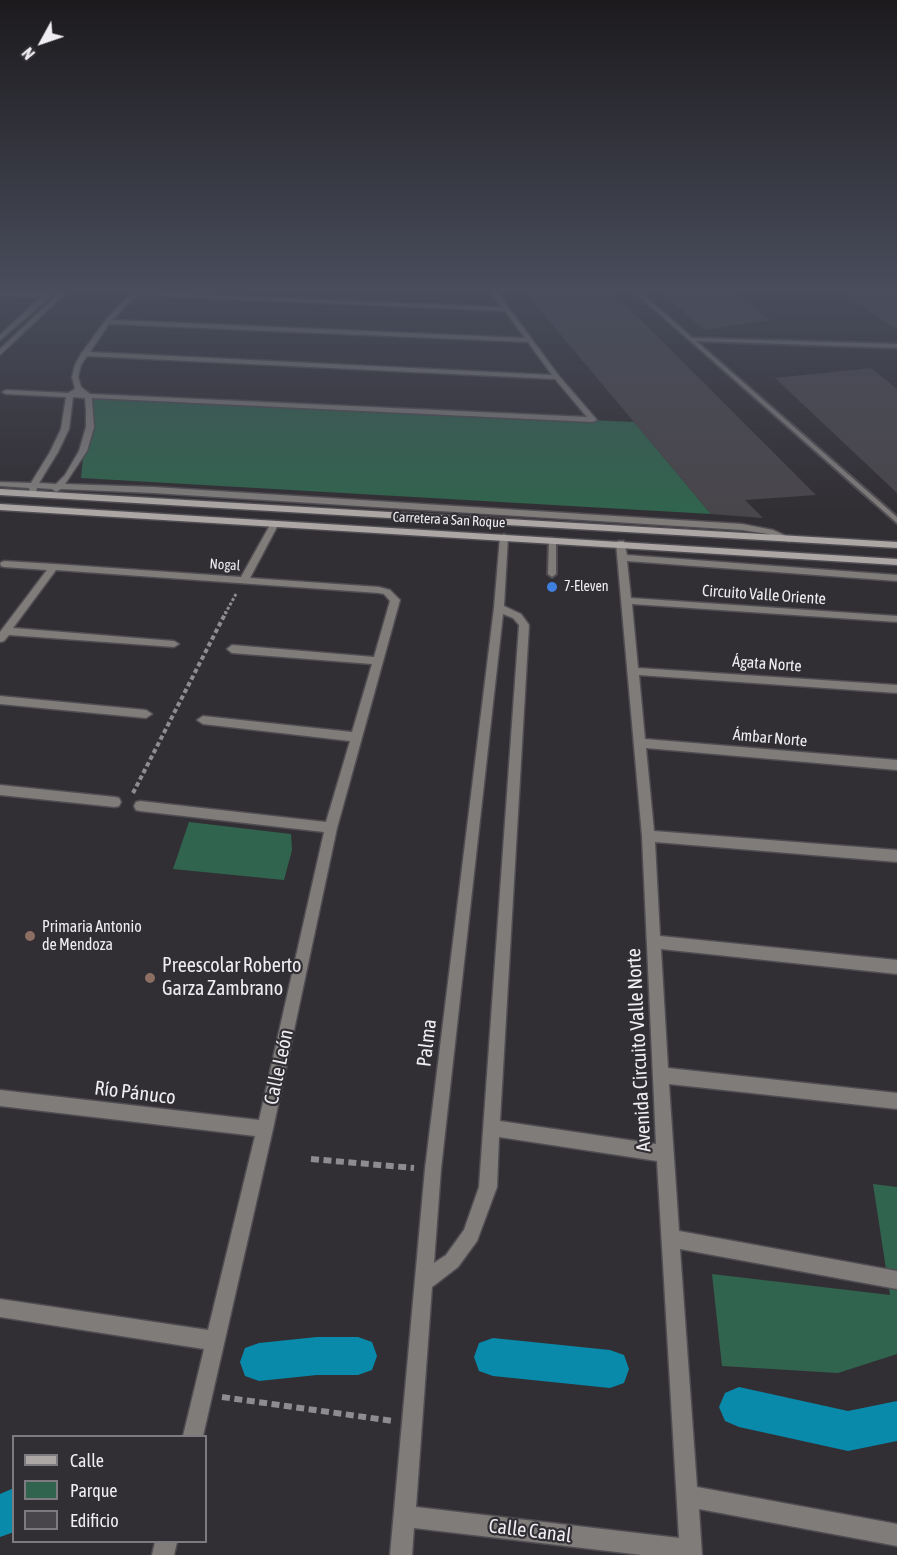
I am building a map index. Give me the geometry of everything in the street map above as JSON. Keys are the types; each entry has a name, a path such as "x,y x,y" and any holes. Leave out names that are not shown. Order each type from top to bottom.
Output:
{"main road":[{"name":"Carretera a San Roque","path":"0,492 789,539"},
{"path":"0,505 38,493 60,505 100,513"},
{"path":"203,504 274,525 355,513"},
{"name":"Carretera a San Roque","path":"0,505 274,525 552,540 622,551 675,548 897,562"},
{"path":"675,548 774,544 789,539 897,545"}],"street":[{"path":"38,493 59,486 82,451 90,427 88,396 78,388 75,376 78,365"},
{"path":"301,365 557,377"},
{"path":"6,392 593,420 548,365"},
{"path":"38,493 65,429 70,395 78,388"},
{"path":"0,484 38,493 59,486 153,490 742,527 770,532 789,539"},
{"path":"244,580 274,525"},
{"name":"Palma","path":"401,1555 433,1169 499,608 504,537"},
{"path":"622,551 897,578"},
{"name":"Avenida Circuito Valle Norte","path":"622,551 648,836 665,1154 691,1552"},
{"name":"Nogal","path":"3,564 379,590 392,595"},
{"path":"3,635 54,567"},
{"name":"Calle León","path":"193,1435 265,1129 331,828 394,605 395,600 392,595"},
{"name":"Circuito Valle Oriente","path":"628,601 897,619"},
{"path":"424,1282 452,1261 471,1235 488,1187 524,625 517,616 499,608"},
{"path":"3,635 174,644"},
{"path":"232,650 378,661"},
{"name":"Ágata Norte","path":"634,671 897,689"},
{"path":"0,700 146,714"},
{"path":"203,720 355,737"},
{"name":"Ámbar Norte","path":"640,742 897,765"},
{"path":"0,790 115,802"},
{"path":"140,806 331,828"},
{"path":"648,836 897,856"},
{"path":"655,942 897,968"},
{"path":"662,1075 897,1101"},
{"name":"Río Pánuco","path":"0,1098 265,1129"},
{"path":"493,1128 665,1154"},
{"path":"672,1239 897,1280"},
{"path":"0,1308 216,1341"},
{"path":"686,1496 897,1535"},
{"name":"Calle Canal","path":"405,1516 691,1552"}],"lane":[{"path":"722,365 897,521"},
{"path":"552,540 552,574"}],"path":[{"path":"132,794 206,647 244,580"},
{"path":"311,1159 433,1169"},
{"path":"203,1395 411,1423"}],"green space":[{"path":"89,397 634,422 711,514 81,478"},
{"path":"189,822 291,834 292,850 284,880 173,869"},
{"path":"873,1184 897,1187 897,1354 838,1373 722,1366 712,1274 890,1295"}],"building":[{"path":"586,365 686,365 816,495 745,500 763,518 711,514"},
{"path":"871,368 897,389 897,493 775,378"}],"waterway":[{"path":"259,1362 317,1356 358,1356"},
{"path":"493,1357 610,1369"},
{"path":"739,1407 848,1431 897,1421"},
{"path":"0,1516 12,1510"}],"place":[{"name":"7-Eleven","path":"552,587"},
{"name":"Primaria Antonio de Mendoza","path":"30,936"},
{"name":"Preescolar Roberto Garza Zambrano","path":"150,978"}]}
